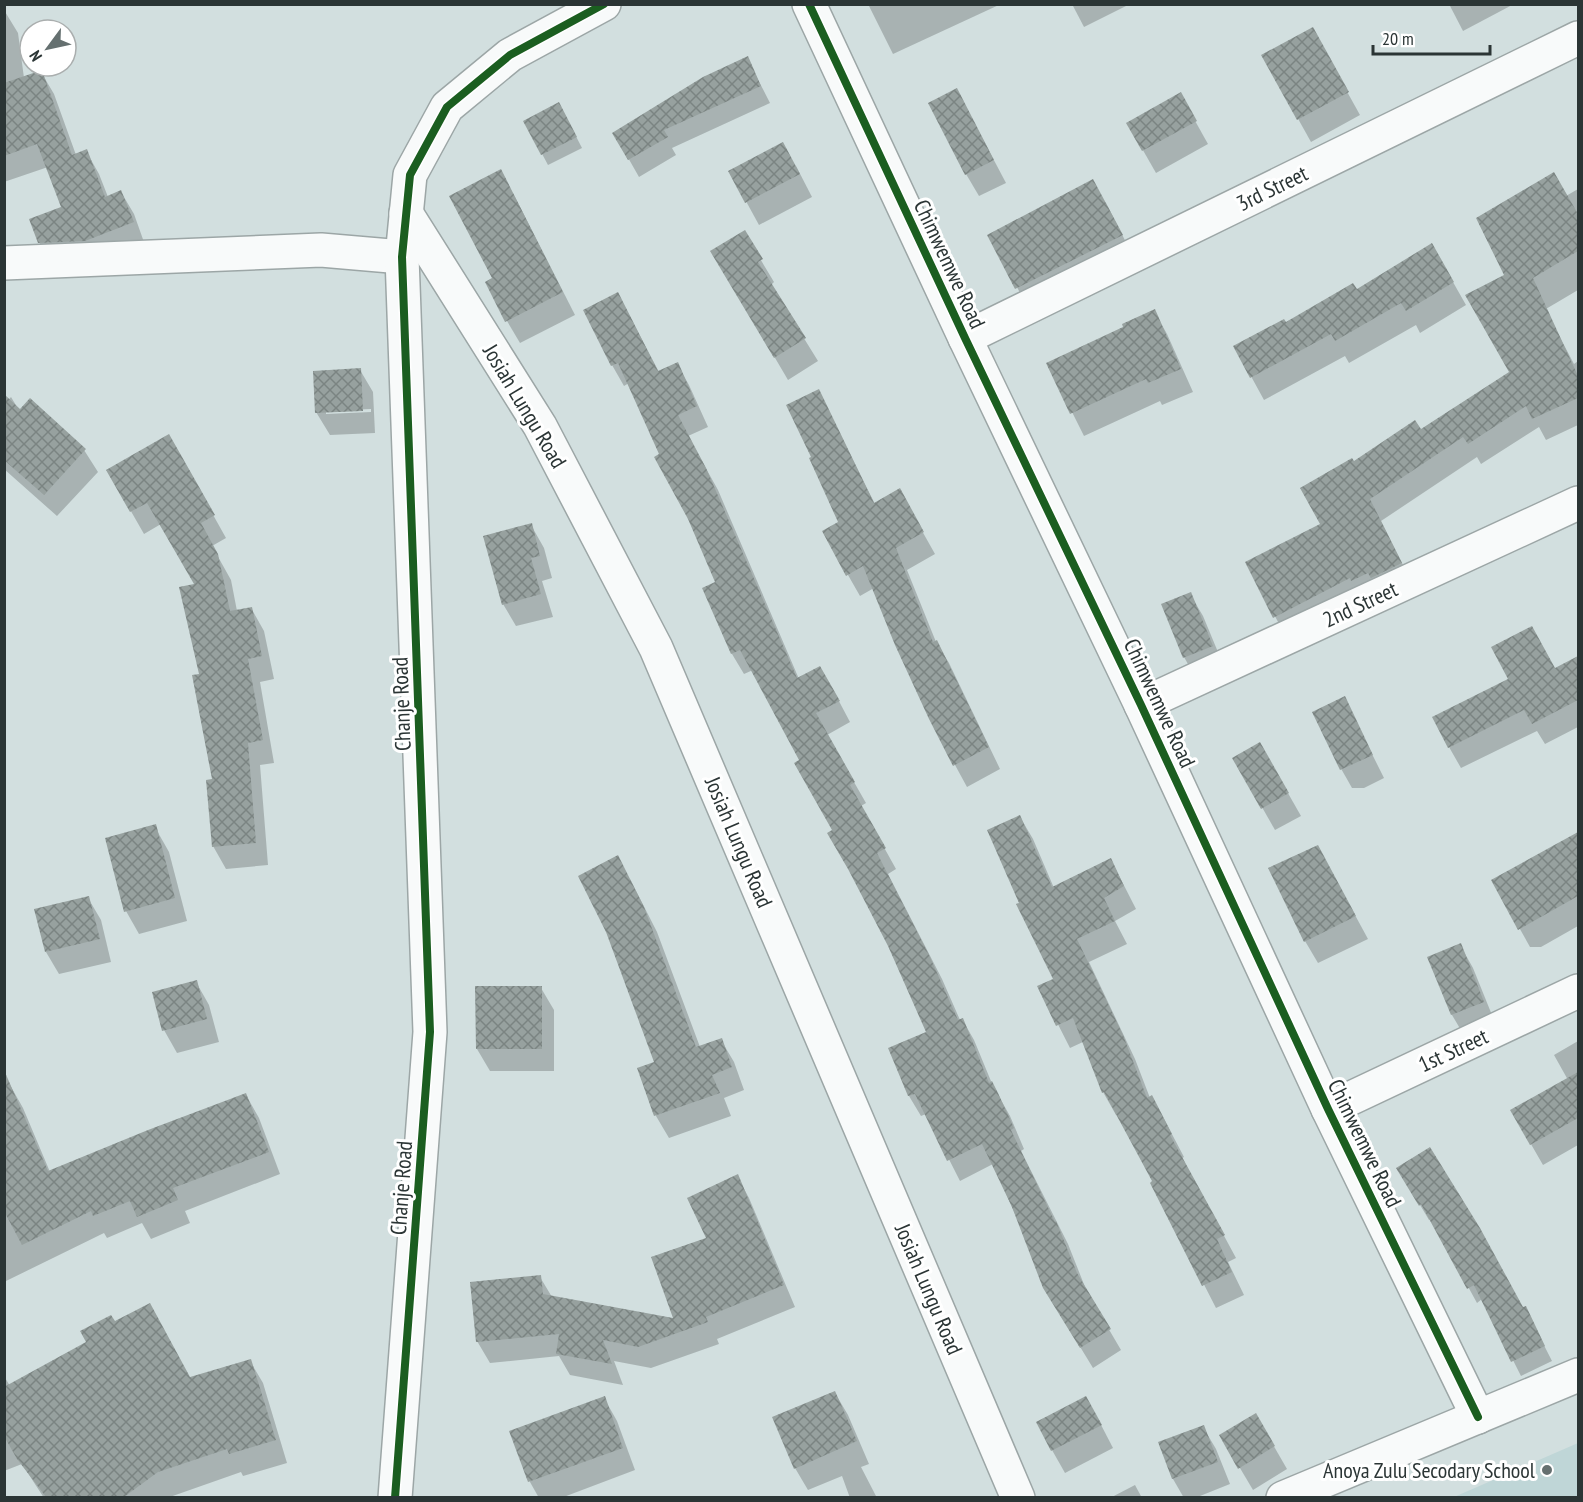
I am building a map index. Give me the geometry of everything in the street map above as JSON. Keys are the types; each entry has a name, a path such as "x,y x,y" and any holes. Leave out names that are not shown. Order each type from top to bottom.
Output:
{"street":[{"name":"Chanje Road","path":"395,1497 430,1032 402,257 410,175 447,107 510,55 604,4"},
{"name":"Chimwemwe Road","path":"809,4 965,338 1141,705 1328,1109 1479,1417"},
{"name":"3rd Street","path":"965,338 1578,38"},
{"name":"Josiah Lungu Road","path":"406,213 540,426 656,648 1018,1497"},
{"path":"4,263 321,250 402,257"},
{"name":"2nd Street","path":"1141,705 1578,503"},
{"name":"1st Street","path":"1328,1109 1578,991"},
{"path":"1284,1497 1578,1375"}],"shaded area":[{"name":"Anoya Zulu Secodary School","path":"1578,1443 1578,1497 1454,1497"}],"building":[{"path":"1313,27 1349,92 1297,120 1261,55"},
{"path":"748,56 761,86 664,130 668,137 628,160 612,133 703,77"},
{"path":"19,78 45,78 72,155 87,149 105,197 121,190 134,222 85,241 38,243 29,219 61,207 37,144 4,156 4,83"},
{"path":"957,88 994,160 965,175 928,103"},
{"path":"1181,92 1197,121 1142,151 1126,123"},
{"path":"559,102 577,137 541,155 523,121"},
{"path":"783,142 800,174 745,203 728,171"},
{"path":"501,169 563,292 505,322 485,282 492,278 449,196"},
{"path":"1554,172 1578,214 1578,251 1533,278 1578,376 1578,398 1532,419 1526,406 1468,444 1463,437 1370,499 1402,563 1371,578 1368,573 1351,581 1350,578 1273,618 1245,562 1320,524 1300,488 1352,458 1354,461 1415,420 1421,429 1509,372 1465,295 1504,275 1476,218"},
{"path":"1093,179 1123,235 1015,289 987,235"},
{"path":"745,230 763,259 758,262 806,338 774,358 710,251"},
{"path":"1432,243 1454,282 1406,311 1401,303 1335,341 1331,334 1250,378 1233,346 1284,319 1286,322 1353,283 1357,289"},
{"path":"618,292 658,371 678,362 697,406 678,415 706,468 797,678 820,666 840,701 816,713 855,782 850,785 886,848 877,853 930,957 958,1020 963,1018 989,1083 992,1081 998,1093 1014,1128 1011,1130 1056,1221 1077,1273 1111,1329 1080,1348 1043,1288 1012,1207 982,1144 947,1161 915,1094 908,1096 888,1048 926,1032 888,946 827,833 832,830 794,763 799,760 740,650 731,654 702,588 715,582 688,519 654,457 659,454 618,363 611,366 583,310"},
{"path":"1155,309 1181,369 1148,383 1146,379 1070,414 1046,363 1123,327 1122,324"},
{"path":"361,368 363,411 315,413 313,371"},
{"path":"819,389 874,503 900,488 924,532 896,548 933,642 937,640 989,747 953,766 895,645 863,566 846,576 822,531 838,522 786,405"},
{"path":"4,394 20,409 30,398 86,449 44,495 4,460"},
{"path":"169,434 215,515 201,523 218,554 230,611 252,607 262,656 248,659 263,740 248,743 256,843 212,847 206,780 212,779 192,675 199,674 179,587 194,584 147,503 130,512 106,470"},
{"path":"532,523 540,556 531,558 541,594 502,605 483,536"},
{"path":"1191,592 1213,646 1183,658 1161,604"},
{"path":"1532,626 1555,668 1578,656 1578,700 1532,724 1524,710 1448,748 1432,717 1508,679 1491,647"},
{"path":"1345,696 1373,755 1340,770 1312,712"},
{"path":"1260,742 1289,793 1261,809 1232,758"},
{"path":"1020,815 1052,887 1111,858 1124,886 1104,898 1115,921 1077,939 1123,1035 1147,1098 1152,1095 1172,1134 1170,1135 1225,1235 1217,1239 1232,1272 1202,1286 1150,1183 1152,1181 1104,1092 1102,1093 1073,1018 1056,1026 1037,986 1053,979 1016,904 1019,903 987,830"},
{"path":"156,824 175,898 124,912 105,838"},
{"path":"1578,832 1578,896 1518,930 1491,880"},
{"path":"1318,845 1356,916 1304,942 1268,868"},
{"path":"618,855 644,907 696,1047 722,1038 732,1067 712,1075 720,1093 654,1116 637,1068 654,1062 606,932 578,876"},
{"path":"89,896 100,939 45,952 34,909"},
{"path":"1461,943 1484,1002 1451,1015 1427,957"},
{"path":"197,980 207,1019 162,1031 152,992"},
{"path":"475,986 542,986 542,1049 476,1049"},
{"path":"4,1070 48,1171 246,1093 269,1152 173,1188 178,1200 137,1217 130,1201 93,1216 91,1211 22,1245 4,1211"},
{"path":"1578,1072 1578,1118 1530,1145 1510,1110"},
{"path":"1430,1147 1480,1228 1523,1307 1526,1306 1545,1346 1511,1362 1474,1285 1467,1289 1421,1204 1419,1206 1396,1168"},
{"path":"738,1174 784,1285 706,1317 708,1322 638,1347 603,1340 612,1364 556,1354 559,1334 476,1342 470,1282 541,1275 543,1294 673,1318 651,1257 706,1238 687,1198"},
{"path":"150,1303 190,1377 251,1359 276,1440 229,1454 227,1449 158,1472 124,1497 46,1497 17,1459 4,1436 4,1387 86,1342 80,1331 111,1315 115,1321"},
{"path":"835,1391 857,1441 794,1469 772,1417"},
{"path":"605,1396 623,1448 528,1482 509,1431"},
{"path":"1086,1396 1102,1425 1051,1451 1036,1422"},
{"path":"1256,1413 1275,1446 1238,1469 1219,1435"},
{"path":"1204,1425 1218,1462 1172,1479 1158,1442"}],"cycle path":[{"path":"395,1498 430,1032 402,257 410,175 447,107 510,55 604,4"},
{"path":"809,4 965,338 1141,705 1328,1109 1478,1417"}],"place":[{"name":"Anoya Zulu Secodary School","path":"1547,1470"}]}
